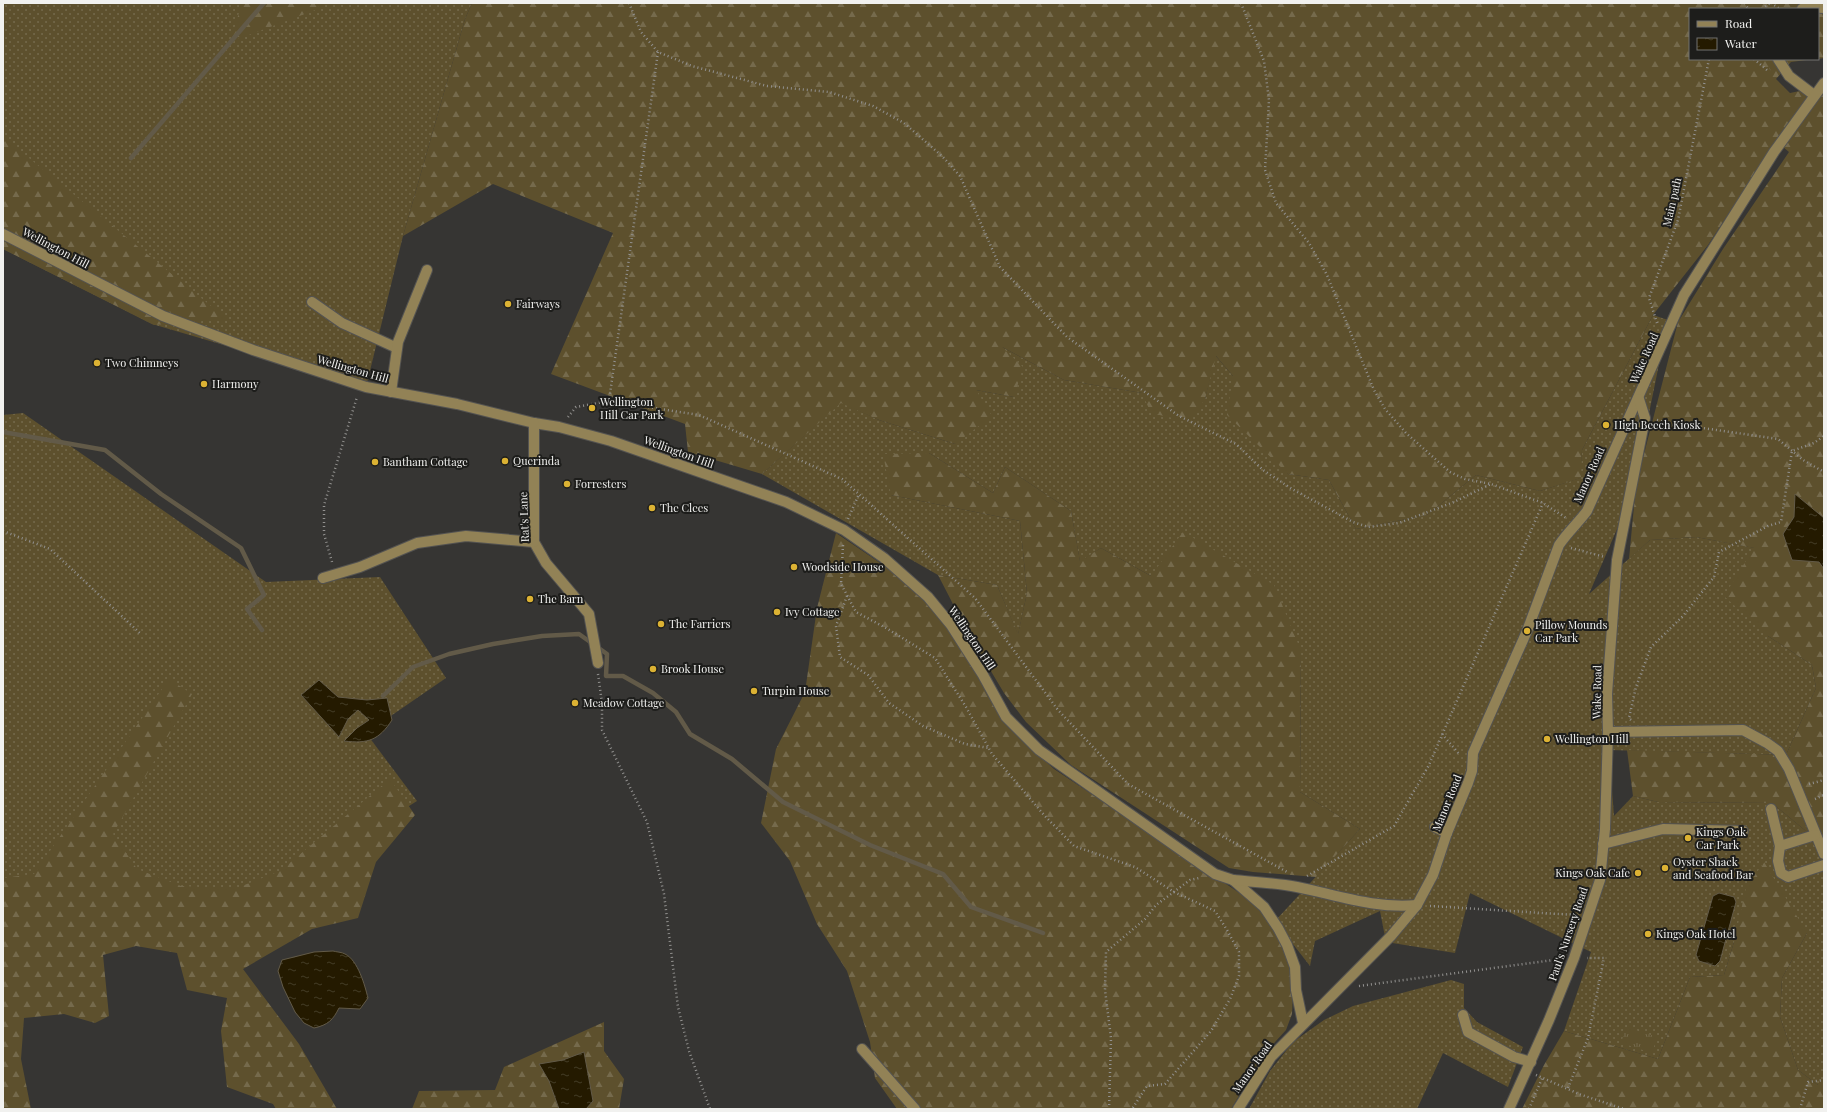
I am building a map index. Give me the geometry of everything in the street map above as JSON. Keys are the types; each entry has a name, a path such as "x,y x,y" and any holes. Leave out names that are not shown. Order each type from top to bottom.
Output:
{"street":[{"path":"1804,8 1824,8"},
{"path":"1779,60 1789,76 1814,95"},
{"name":"Wake Road","path":"1608,732 1607,694 1617,560 1645,418 1639,399 1684,295 1774,152 1824,83"},
{"name":"Wellington Hill","path":"3,234 163,316 253,350 360,385 457,404 534,423 559,427 663,458 728,483 786,502 844,530 884,558 928,597 951,625 983,675 1006,717 1039,750 1215,874 1233,880 1296,886 1371,904 1394,906 1417,905"},
{"path":"391,392 397,348 427,270"},
{"path":"312,302 342,323 397,348"},
{"name":"Manor Road","path":"1238,1109 1271,1057 1303,1023 1391,936 1417,905 1433,875 1447,833 1468,783 1472,771 1473,752 1527,631 1559,546 1565,535 1576,525 1587,511 1623,430 1639,399"},
{"name":"Rat's Lane","path":"534,423 534,542 546,563 589,614 598,663"},
{"path":"323,578 360,567 417,543 466,536 534,542"},
{"path":"1608,732 1743,730 1767,743 1778,751 1789,769 1824,854"},
{"name":"Paul's Nursery Road","path":"1509,1109 1531,1062 1574,958 1600,880 1604,844 1608,732"},
{"path":"1771,809 1780,846 1778,861 1781,873 1788,877 1824,865"},
{"path":"1435,827 1447,833"},
{"path":"1604,844 1663,829 1743,831"},
{"path":"1780,846 1815,835"},
{"name":"Wellington Hill","path":"1233,880 1264,907 1287,946 1295,967 1296,990 1303,1023"},
{"path":"1464,1015 1468,1032 1514,1057 1531,1062"},
{"path":"862,1049 915,1109"}],"path":[{"path":"629,3 641,32 658,52 692,66 767,86 829,92 873,106 904,123 943,157 960,176 1000,267 1067,337 1179,416 1236,444 1263,470 1292,489 1353,522 1368,527 1399,523 1454,502 1491,484"},
{"path":"1241,3 1264,61 1269,100 1265,170 1276,203 1309,243 1327,275 1374,390 1385,409 1406,433 1450,472 1465,479 1491,484 1543,503 1576,525"},
{"path":"609,401 658,52"},
{"name":"Main path","path":"1664,343 1649,298 1678,220 1709,60"},
{"path":"336,574 324,534 324,505 360,385"},
{"path":"559,427 576,408 609,401 700,415 842,479 974,598 1058,710 1128,784 1294,876"},
{"path":"1645,418 1677,426 1696,427 1778,439 1792,451 1824,472"},
{"path":"1792,451 1814,443 1824,436"},
{"path":"1639,732 1629,718 1636,688 1651,647 1683,616 1714,577 1719,552 1768,526 1781,522 1792,451"},
{"path":"859,494 844,530 841,584 856,612 886,628 935,658 966,707 989,748 1044,815 1074,846 1135,867 1174,892 1215,911 1239,952 1239,976 1230,999 1211,1031 1165,1084 1147,1086 1132,1109"},
{"path":"1300,879 1394,826 1429,765 1543,503"},
{"path":"3,531 50,549 141,634"},
{"path":"1559,546 1617,560"},
{"path":"848,596 836,626 840,657 868,675 890,703 923,726 965,744 989,748"},
{"path":"598,663 602,703 602,730 647,822 664,894 678,1007 689,1051 710,1109"},
{"path":"1442,734 1460,754 1465,757"},
{"path":"1109,1109 1111,1038 1105,990 1106,952 1145,919 1156,905 1190,880 1215,874"},
{"path":"1417,905 1588,916"},
{"path":"1338,988 1574,958 1604,958 1588,1038 1568,1088"},
{"path":"1529,1109 1543,1076 1568,1088 1624,1109"},
{"path":"1800,1109 1808,1082 1824,1080"}],"green space":[{"path":"3,3 472,3 465,19 403,236 366,387 152,324 3,249"},
{"path":"242,3 320,3 318,9 230,42"},
{"path":"472,3 1815,3 1819,8 1689,8 1689,60 1806,60 1791,62 1776,79 1790,93 1824,86 1824,846 1772,803 1658,802 1633,796 1627,750 1786,755 1816,688 1812,665 1768,636 1724,596 1754,548 1696,537 1650,540 1629,559 1636,485 1678,322 1723,249 1789,152 1776,141 1708,245 1653,315 1582,450 1581,478 1540,491 1476,475 1427,515 1356,529 1329,480 1288,474 1227,415 1233,376 1216,356 1205,399 1190,422 1151,413 1142,393 1064,380 1002,347 1023,367 1014,397 976,390 992,416 955,444 879,420 841,403 762,474 688,452 685,424 551,374 613,233 493,184 403,236 465,19"},
{"path":"1819,8 1824,15 1824,58 1819,59"},
{"path":"3,137 227,319 154,325 3,249"},
{"path":"1653,315 1668,320 1633,492 1589,594 1650,540 1696,537 1755,548 1768,636 1812,665 1816,688 1786,755 1609,750 1614,816 1633,796 1658,802 1772,803 1824,846 1824,1085 1818,1085 1798,1070 1780,1017 1782,978 1807,933 1734,942 1724,975 1690,977 1658,1059 1564,1031 1591,952 1470,893 1455,953 1386,942 1380,911 1315,941 1310,966 1275,921 1360,829 1300,792 1301,651 1151,576 1101,548 1080,562 1071,511 1005,467 993,493 929,453 891,495 1020,521 1027,593 1018,635 997,585 938,575 762,474 841,402 879,420 955,444 976,390 1014,397 1000,346 1064,380 1142,393 1205,399 1215,355 1233,376 1288,474 1329,480 1356,529 1427,515 1476,475 1540,491 1580,478 1582,450"},
{"path":"23,413 266,582 380,577 446,678 366,733 417,801 185,947 3,929 3,415"},
{"path":"929,453 993,493 1005,467 1071,511 1080,561 1101,548 1151,576 1183,532 1274,585 1301,651 1300,792 1360,829 1316,877 1253,872 1229,868 1071,765 1026,722 1004,693 967,631 938,575 997,585 1018,634 1027,593 1020,521 891,495 883,454"},
{"path":"836,533 892,571 927,601 948,629 989,695 1015,733 1054,769 1244,896 1271,920 1285,950 1292,975 1292,1014 1286,1030 1264,1054 1231,1109 897,1109 875,1078 870,1042 847,971 817,924 790,861 761,823 776,749 805,692 817,608"},
{"path":"169,679 192,694 113,834 137,869 181,886 234,889 280,871 390,779 415,815 376,862 358,918 312,929 243,969 299,1044 337,1109 276,1109 273,1104 227,1087 221,1031 227,998 187,990 177,953 136,946 103,955 109,1016 95,1023 64,1014 24,1018 21,1059 31,1109 3,1109 3,878 34,874"},
{"path":"1764,862 1807,933 1782,978 1780,1017 1798,1070 1818,1085 1824,1085 1824,1109 1522,1109 1544,1065 1564,1031 1658,1059 1690,977 1724,975 1734,942 1746,888"},
{"path":"1451,980 1464,984 1464,1008 1477,1022 1523,1047 1508,1087 1443,1053 1417,1109 1249,1109 1270,1071 1293,1042 1324,1020 1353,1006"},
{"path":"604,1022 604,1051 624,1079 619,1109 412,1109 419,1091 495,1090 504,1067"},
{"path":"1626,1027 1657,1037 1652,1053 1621,1043"}],"water":[{"path":"1795,494 1824,518 1824,569 1819,562 1792,560 1783,534 1794,517"},
{"path":"319,680 338,697 367,700 387,698 392,720 382,732 372,739 360,742 344,741 357,728 369,720 358,710 348,719 339,737 301,695"},
{"path":"1719,893 1734,897 1736,902 1720,961 1715,966 1699,961 1696,955 1713,896"},
{"path":"333,951 344,953 354,962 360,974 368,998 360,1009 339,1008 335,1016 330,1021 314,1028 304,1023 295,1012 283,987 278,971 282,960 314,952"},
{"path":"584,1052 593,1101 586,1109 559,1109 549,1081 539,1064 563,1060"}],"waterway":[{"path":"131,158 264,3"},
{"path":"3,432 105,450 161,494 241,548 264,595 247,609 262,630"},
{"path":"383,696 413,667 449,654 493,644 542,636 579,634 607,654 606,676 623,676 653,693 676,712 690,734 732,759 783,802 870,845 943,874 971,907 1043,933"}],"place":[{"name":"Fairways","path":"508,304"},
{"name":"Two Chimneys","path":"97,363"},
{"name":"Harmony","path":"204,384"},
{"name":"Wellington Hill Car Park","path":"592,408"},
{"name":"High Beech Kiosk","path":"1606,425"},
{"name":"Querinda","path":"505,461"},
{"name":"Bantham Cottage","path":"375,462"},
{"name":"Forresters","path":"567,484"},
{"name":"The Clees","path":"652,508"},
{"name":"Woodside House","path":"794,567"},
{"name":"The Barn","path":"530,599"},
{"name":"Ivy Cottage","path":"777,612"},
{"name":"The Farriers","path":"661,624"},
{"name":"Pillow Mounds Car Park","path":"1527,631"},
{"name":"Brook House","path":"653,669"},
{"name":"Turpin House","path":"754,691"},
{"name":"Meadow Cottage","path":"575,703"},
{"name":"Wellington Hill","path":"1547,739"},
{"name":"Kings Oak Car Park","path":"1688,838"},
{"name":"Oyster Shack and Seafood Bar","path":"1665,868"},
{"name":"Kings Oak Cafe","path":"1638,873"},
{"name":"Kings Oak Hotel","path":"1648,934"}]}
